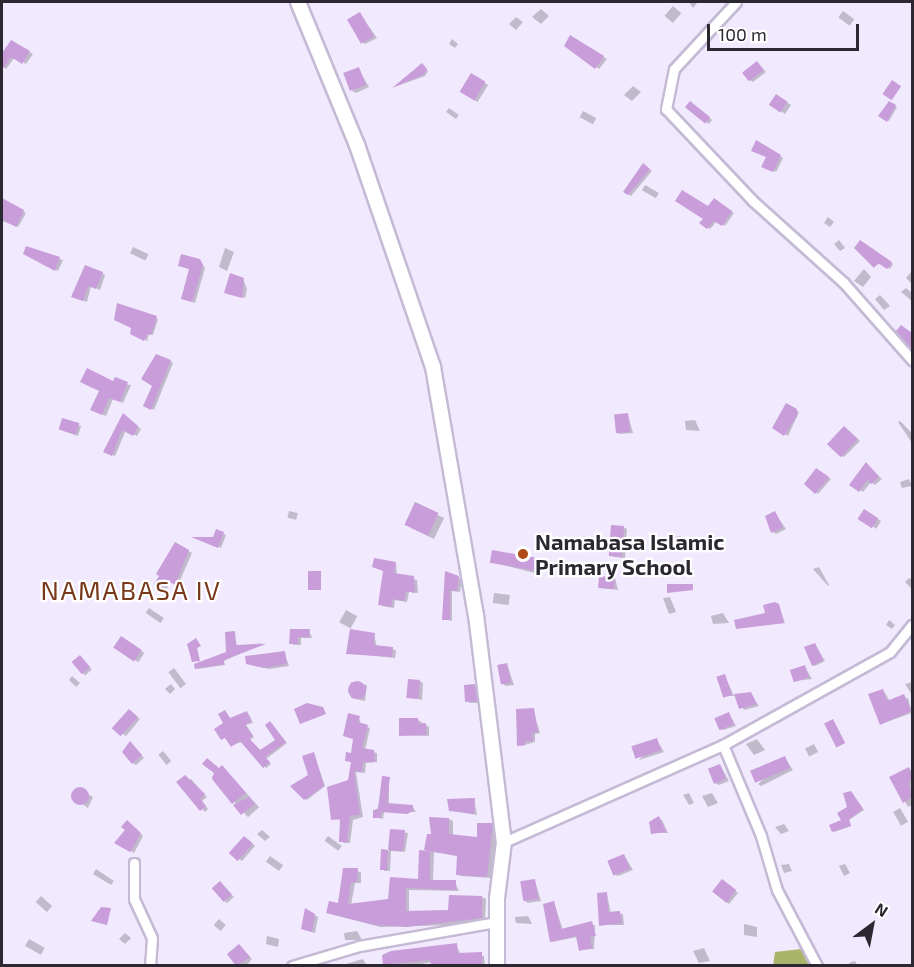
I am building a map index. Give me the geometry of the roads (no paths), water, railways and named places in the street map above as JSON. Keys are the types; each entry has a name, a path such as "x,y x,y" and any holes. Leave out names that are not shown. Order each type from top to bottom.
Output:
{"street":[{"path":"298,2 357,146 432,367 477,615 504,842 497,922 497,966"},
{"path":"736,2 674,69 666,109 753,201 844,283 912,360"},
{"path":"504,842 723,745 890,652 912,625"},
{"path":"723,745 761,836 777,890 817,966"},
{"path":"134,863 134,899 152,938 150,966"},
{"path":"296,965 359,946 497,922"}],"place":[{"name":"Namabasa Islamic Primary School","path":"523,554"}],"district":[{"name":"NAMABASA IV","path":"131,590"}]}
